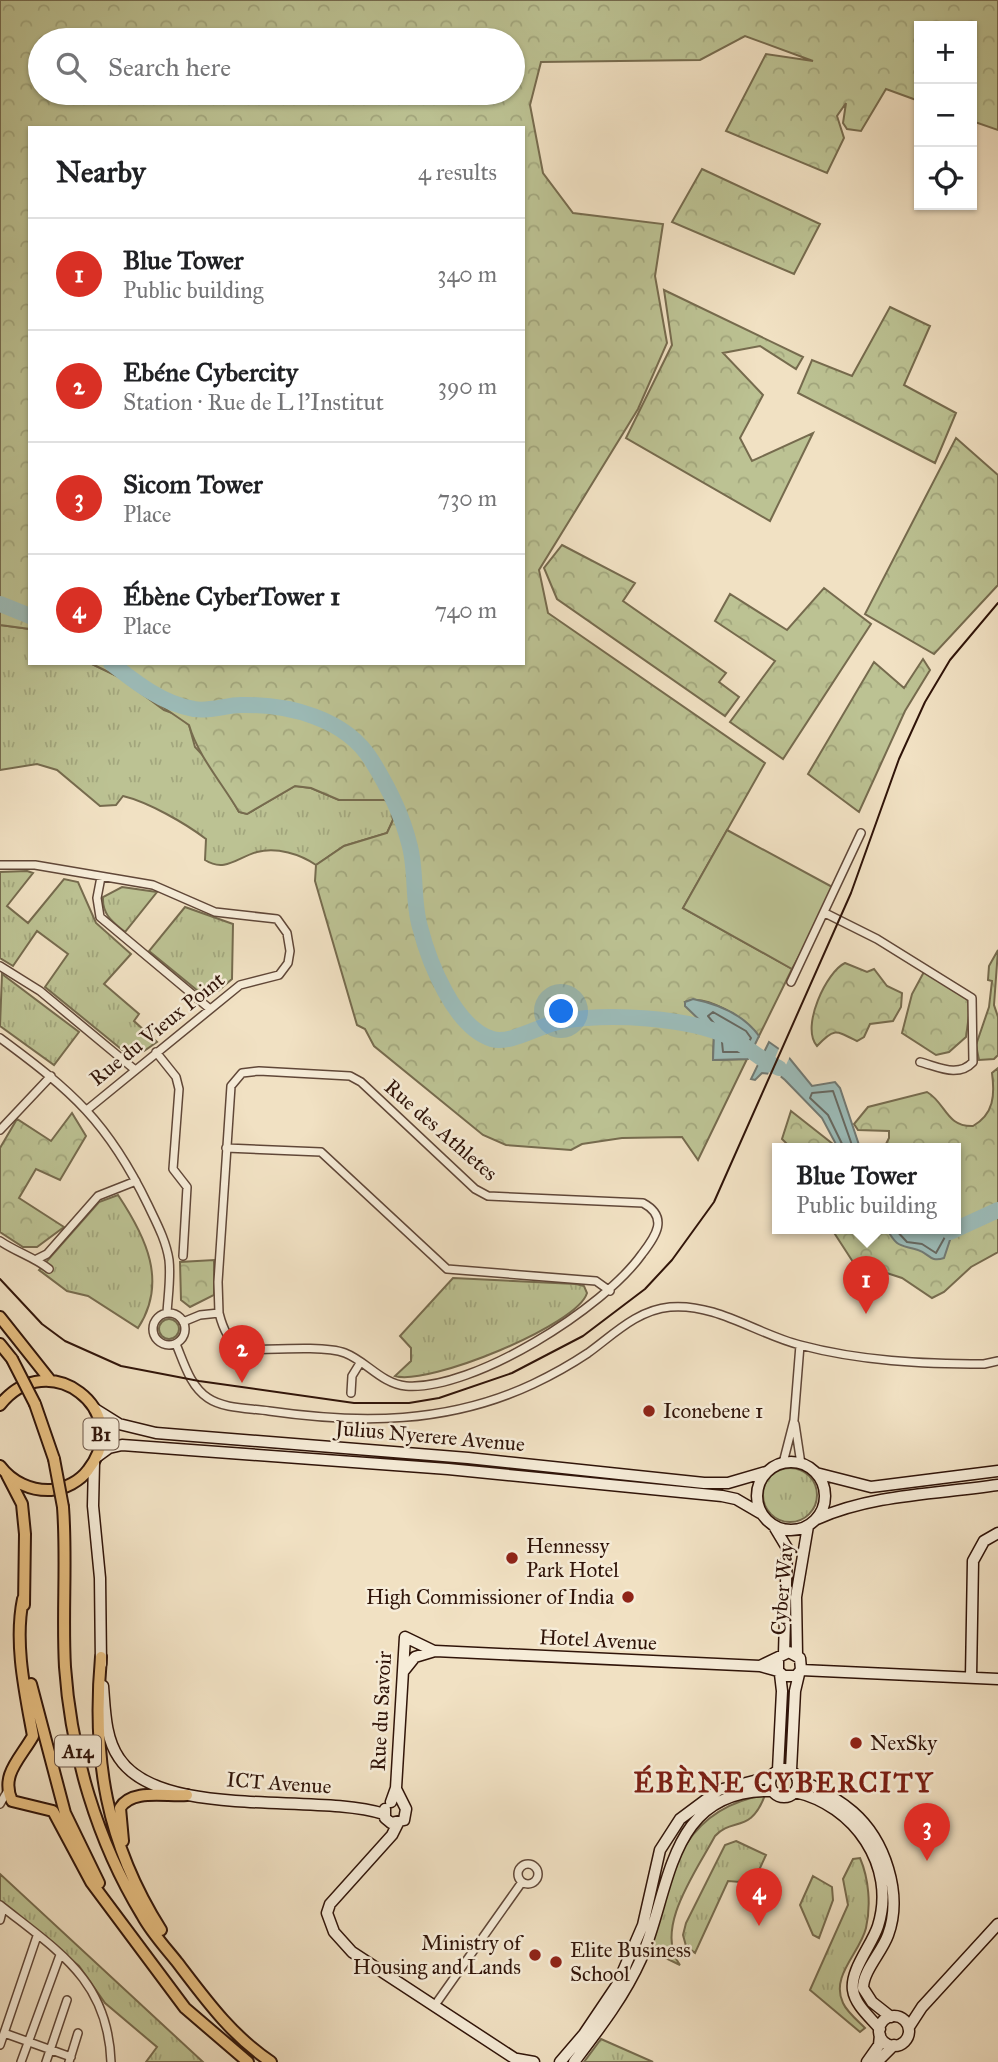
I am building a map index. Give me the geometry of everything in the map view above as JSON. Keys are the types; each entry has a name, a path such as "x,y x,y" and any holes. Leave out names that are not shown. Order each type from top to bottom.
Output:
{"main road":[{"path":"0,1317 50,1380"},
{"name":"A14","path":"0,1344 12,1359 35,1404 54,1459 63,1507 65,1667 83,1775 118,1871 142,1917 208,2005 257,2052 272,2062"},
{"path":"0,1403 15,1390 32,1382 50,1380"},
{"name":"Julius Nyerere Avenue","path":"50,1380 80,1392 95,1409"},
{"name":"B1","path":"95,1409 101,1432 96,1459"},
{"name":"Julius Nyerere Avenue","path":"4,1470 21,1485 54,1490 77,1480 96,1459"},
{"name":"A14","path":"4,1470 22,1504 25,1534 23,1599 32,1692 65,1813 110,1906 185,2008 244,2060"},
{"path":"23,1599 18,1621 33,1736 10,1768 4,1784 6,1792 12,1801 53,1811 91,1882 110,1906"},
{"path":"101,1657 97,1738 106,1803 114,1834 141,1897 183,1969"},
{"path":"141,1897 122,1836 120,1808 125,1800 142,1796 187,1795"}],"street":[{"path":"790,982 861,833"},
{"name":"Rue du Vieux Point","path":"0,865 35,865 153,885 226,915 265,916 281,923 290,951 285,970 272,978 240,985 88,1109"},
{"path":"101,877 97,898 100,917 210,1009"},
{"path":"825,913 877,939 972,998 972,1062 966,1069 957,1072 920,1062"},
{"path":"0,966 40,991 134,1069"},
{"path":"0,1038 51,1076 88,1109 136,1181 163,1237 169,1260 167,1314"},
{"path":"156,1052 176,1077 179,1089 173,1170 187,1186 183,1256"},
{"name":"Rue des Athletes","path":"259,1070 350,1076 361,1082 475,1189 488,1196 643,1203 653,1208 659,1225 657,1234 634,1266 610,1290 570,1322 512,1354 435,1383 399,1384 338,1352 244,1350 234,1345 226,1333 219,1313 231,1086 242,1073 259,1070"},
{"path":"0,1130 51,1076"},
{"path":"226,1148 321,1152 447,1269 466,1273 596,1281 610,1290"},
{"path":"0,1241 25,1258 37,1259 47,1254 98,1196 136,1181"},
{"path":"37,1259 49,1269"},
{"path":"176,1344 195,1386 218,1403 328,1419 365,1420 427,1416 500,1398 568,1366 646,1313 670,1307 689,1307 722,1315 800,1345 919,1364 984,1364 998,1361"},
{"path":"183,1322 200,1315 219,1313"},
{"path":"167,1314 176,1315 183,1322 183,1337 176,1344 161,1343 153,1332 155,1322 167,1314"},
{"path":"800,1345 794,1420 783,1463 801,1464 816,1473 871,1487 998,1471"},
{"path":"351,1392 352,1376 360,1363"},
{"name":"Julius Nyerere Avenue","path":"95,1409 119,1424 156,1433 468,1458 704,1483 728,1483 766,1472"},
{"path":"794,1420 801,1464"},
{"name":"Julius Nyerere Avenue","path":"96,1459 109,1448 122,1445 448,1469 722,1496 736,1499 760,1513"},
{"name":"ICT Avenue","path":"96,1459 93,1506 100,1578 101,1657 108,1737 118,1758 140,1779 187,1795 391,1812"},
{"name":"B1","path":"766,1472 783,1463"},
{"path":"760,1513 756,1492 766,1472"},
{"path":"812,1523 825,1501 822,1481 816,1473"},
{"path":"774,1527 786,1531 812,1523 842,1508 998,1485"},
{"name":"B1","path":"760,1513 774,1527"},
{"name":"Cyber Way","path":"795,1792 795,1691 800,1665 796,1597 812,1523"},
{"name":"Cyber Way","path":"774,1527 787,1548 779,1672"},
{"path":"971,1677 974,1561 984,1541 998,1532"},
{"name":"Hotel Avenue","path":"405,1637 435,1651 760,1666 792,1678 800,1665"},
{"name":"Rue du Savoir","path":"405,1637 396,1788 383,1844 330,1904 327,1913 330,1924 352,1952 518,2061"},
{"path":"403,1672 415,1657 435,1651"},
{"path":"781,1656 800,1665 820,1669 998,1679"},
{"name":"Hotel Avenue","path":"760,1666 781,1656"},
{"path":"772,1791 782,1691 779,1672"},
{"path":"559,2061 584,2034 617,1986 643,1925 660,1850 680,1819 719,1790 774,1774 794,1774 852,1811 868,1828 885,1862 892,1888 892,1919 885,1942 863,1988 872,2003 909,2027"},
{"path":"574,2062 617,2003 640,1961 651,1935 672,1857 683,1837 698,1819 723,1802 744,1794 772,1791 784,1797 795,1792 822,1801 839,1812 863,1837 877,1861 882,1881 882,1910 853,1985 856,2001 886,2043 894,2045"},
{"path":"0,1804 6,1792"},
{"path":"435,2005 522,1882"},
{"path":"0,1920 2,1907"},
{"path":"2,1907 86,1979 101,2004 111,2062"},
{"path":"877,2062 894,2045 906,2040 909,2027 922,2007 998,1924"},
{"path":"0,2045 37,1936"},
{"path":"21,2062 60,1955"},
{"path":"47,2062 67,2000"},
{"path":"867,2062 879,2045 884,2021 922,2007"},
{"path":"4,2033 70,2060 78,2033"},
{"path":"518,2061 534,2062"}],"green space":[{"path":"0,0 998,0 998,130 977,123 977,21 914,21 914,99 886,89 861,131 847,129 843,123 846,103 837,116 844,138 827,173 726,131 766,54 813,61 745,36 700,60 541,62 530,105 543,173 573,213 663,224 655,276 667,343 638,409 539,570 548,613 765,763 683,908 792,969 759,1036 745,1022 725,1009 704,1001 685,1002 714,1034 713,1060 747,1059 698,1160 682,1137 622,1138 582,1144 571,1150 506,1145 483,1135 374,1046 365,1029 357,1025 315,881 316,865 344,846 387,833 393,820 391,805 385,800 339,800 311,788 295,786 247,814 239,812 204,759 189,725 119,677 94,665 525,665 525,126 28,126 28,629 0,625"},
{"path":"702,169 820,224 794,274 672,222"},
{"path":"664,290 803,357 796,369 760,346 723,353 763,395 740,438 752,461 813,433 770,521 626,438 672,345"},
{"path":"890,307 930,326 904,385 956,413 935,463 798,393 812,360 852,376"},
{"path":"956,438 998,475 998,585 934,654 865,614"},
{"path":"562,545 635,583 623,601 726,673 719,682 739,697 725,716 557,599 544,568"},
{"path":"824,588 871,624 783,759 730,722 775,661 715,621 730,594 787,630"},
{"path":"0,625 28,629 28,665 94,665 119,677 164,710 178,715 189,725 195,747 211,764 239,812 247,814 295,786 311,788 339,800 385,800 391,805 393,820 387,833 344,846 316,865 296,855 272,850 257,852 219,865 205,860 206,839 144,803 123,796 116,805 100,806 57,770 37,764 0,770"},
{"path":"923,659 930,670 905,711 859,812 808,774 874,662 904,688"},
{"path":"727,830 836,889 792,969 683,908"},
{"path":"0,872 33,873 7,906 28,923 64,879 78,882 96,923 131,954 104,984 139,1014 134,1021 157,1042 144,1051 126,1053 45,987 68,954 37,931 13,966 0,958"},
{"path":"122,887 157,892 125,932 109,918 103,903 103,897"},
{"path":"185,907 233,924 232,979 218,991 198,991 149,951"},
{"path":"998,950 994,1005 998,1017 998,1055 994,1059 979,1060 976,1045 989,1007 992,981 988,980 989,966"},
{"path":"845,963 867,972 874,969 887,986 902,993 901,1007 893,1021 870,1024 864,1037 857,1041 835,1033 827,1036 817,1046 812,1026 818,1000 831,977"},
{"path":"925,970 971,1000 966,1037 949,1052 936,1055 902,1033 912,994"},
{"path":"2,974 79,1032 54,1065 0,1026"},
{"path":"998,1068 998,1252 971,1267 944,1292 932,1298 902,1278 853,1262 835,1234 961,1234 961,1143 886,1143 889,1131 858,1130 854,1124 868,1107 927,1092 957,1123 973,1126 985,1116 992,1103 992,1073"},
{"path":"791,1111 832,1143 786,1143 782,1139"},
{"path":"72,1113 86,1136 60,1180 36,1169 19,1198 64,1227 37,1247 23,1247 0,1232 0,1148 17,1119 51,1141"},
{"path":"118,1195 145,1243 150,1260 151,1294 147,1311 138,1328 88,1296 67,1291 39,1270 99,1202"},
{"path":"214,1260 214,1295 190,1307 181,1300 180,1262"},
{"path":"453,1278 576,1284 584,1286 587,1293 578,1306 558,1321 500,1350 438,1372 412,1377 395,1376 411,1361 411,1348 400,1336"},
{"path":"169,1319 176,1322 179,1329 176,1336 169,1339 162,1336 159,1329 162,1322"},
{"path":"790,1468 809,1476 817,1495 809,1514 790,1522 771,1514 763,1495 771,1476"},
{"path":"765,1795 760,1807 748,1820 721,1830 715,1836 689,1882 674,1917 672,1934 673,1951 680,1965 649,1950 672,1873 682,1851 696,1831 713,1815 736,1803"},
{"path":"736,1841 766,1855 753,1883 728,1881 695,1953 686,1946 683,1935 686,1923 725,1845"},
{"path":"860,1858 867,1884 868,1920 863,1937 843,1974 840,1993 847,2010 865,2028 860,2032 810,1990 848,1905 843,1879 853,1859"},
{"path":"0,1874 203,2062 146,2062 157,2047 105,2003 79,1966 0,1901"},
{"path":"813,1876 832,1887 833,1900 819,1938 813,1935 800,1905"},
{"path":"601,2039 653,2062 584,2062"}],"water":[{"path":"693,999 730,1012 753,1029 759,1036 748,1059 713,1060 714,1034 685,1006 685,1002"},
{"path":"769,1042 786,1054 812,1086 835,1082 840,1088 858,1143 835,1143 822,1118 779,1075 762,1073 755,1080 751,1079"},
{"path":"961,1220 968,1225 961,1230"},
{"path":"890,1234 955,1234 951,1237 944,1258 939,1259 899,1244"}],"pier":[{"path":"780,1046 791,1054 779,1080 767,1077"}],"waterway":[{"path":"0,604 28,615"},
{"path":"114,665 150,691 183,706 206,710 235,705 259,705 296,711 332,724 361,746 388,790 406,832 413,864 418,917 437,975 455,1008 478,1032 499,1040 517,1037 562,1021 602,1017 648,1018 712,1030 730,1037 779,1068"},
{"path":"961,1227 998,1210"}],"tram line":[{"path":"0,1279 42,1324 65,1341 121,1366 199,1381 354,1403 409,1403 439,1398 512,1373 583,1336 645,1289 672,1260 714,1202 851,893 899,759 925,702 950,660 998,603"}],"place":[{"name":"Blue Tower","path":"866,1314"},
{"name":"Ebéne Cybercity","path":"242,1383"},
{"name":"Iconebene 1","path":"649,1411"},
{"name":"Hennessy Park Hotel","path":"512,1558"},
{"name":"High Commissioner of India","path":"628,1597"},
{"name":"NexSky","path":"856,1743"},
{"name":"Sicom Tower","path":"927,1861"},
{"name":"Ébène CyberTower 1","path":"759,1926"},
{"name":"Ministry of Housing and Lands","path":"535,1955"},
{"name":"Elite Business School","path":"556,1962"}],"district":[{"name":"ÉBÈNE CYBERCITY","path":"784,1782"}]}
